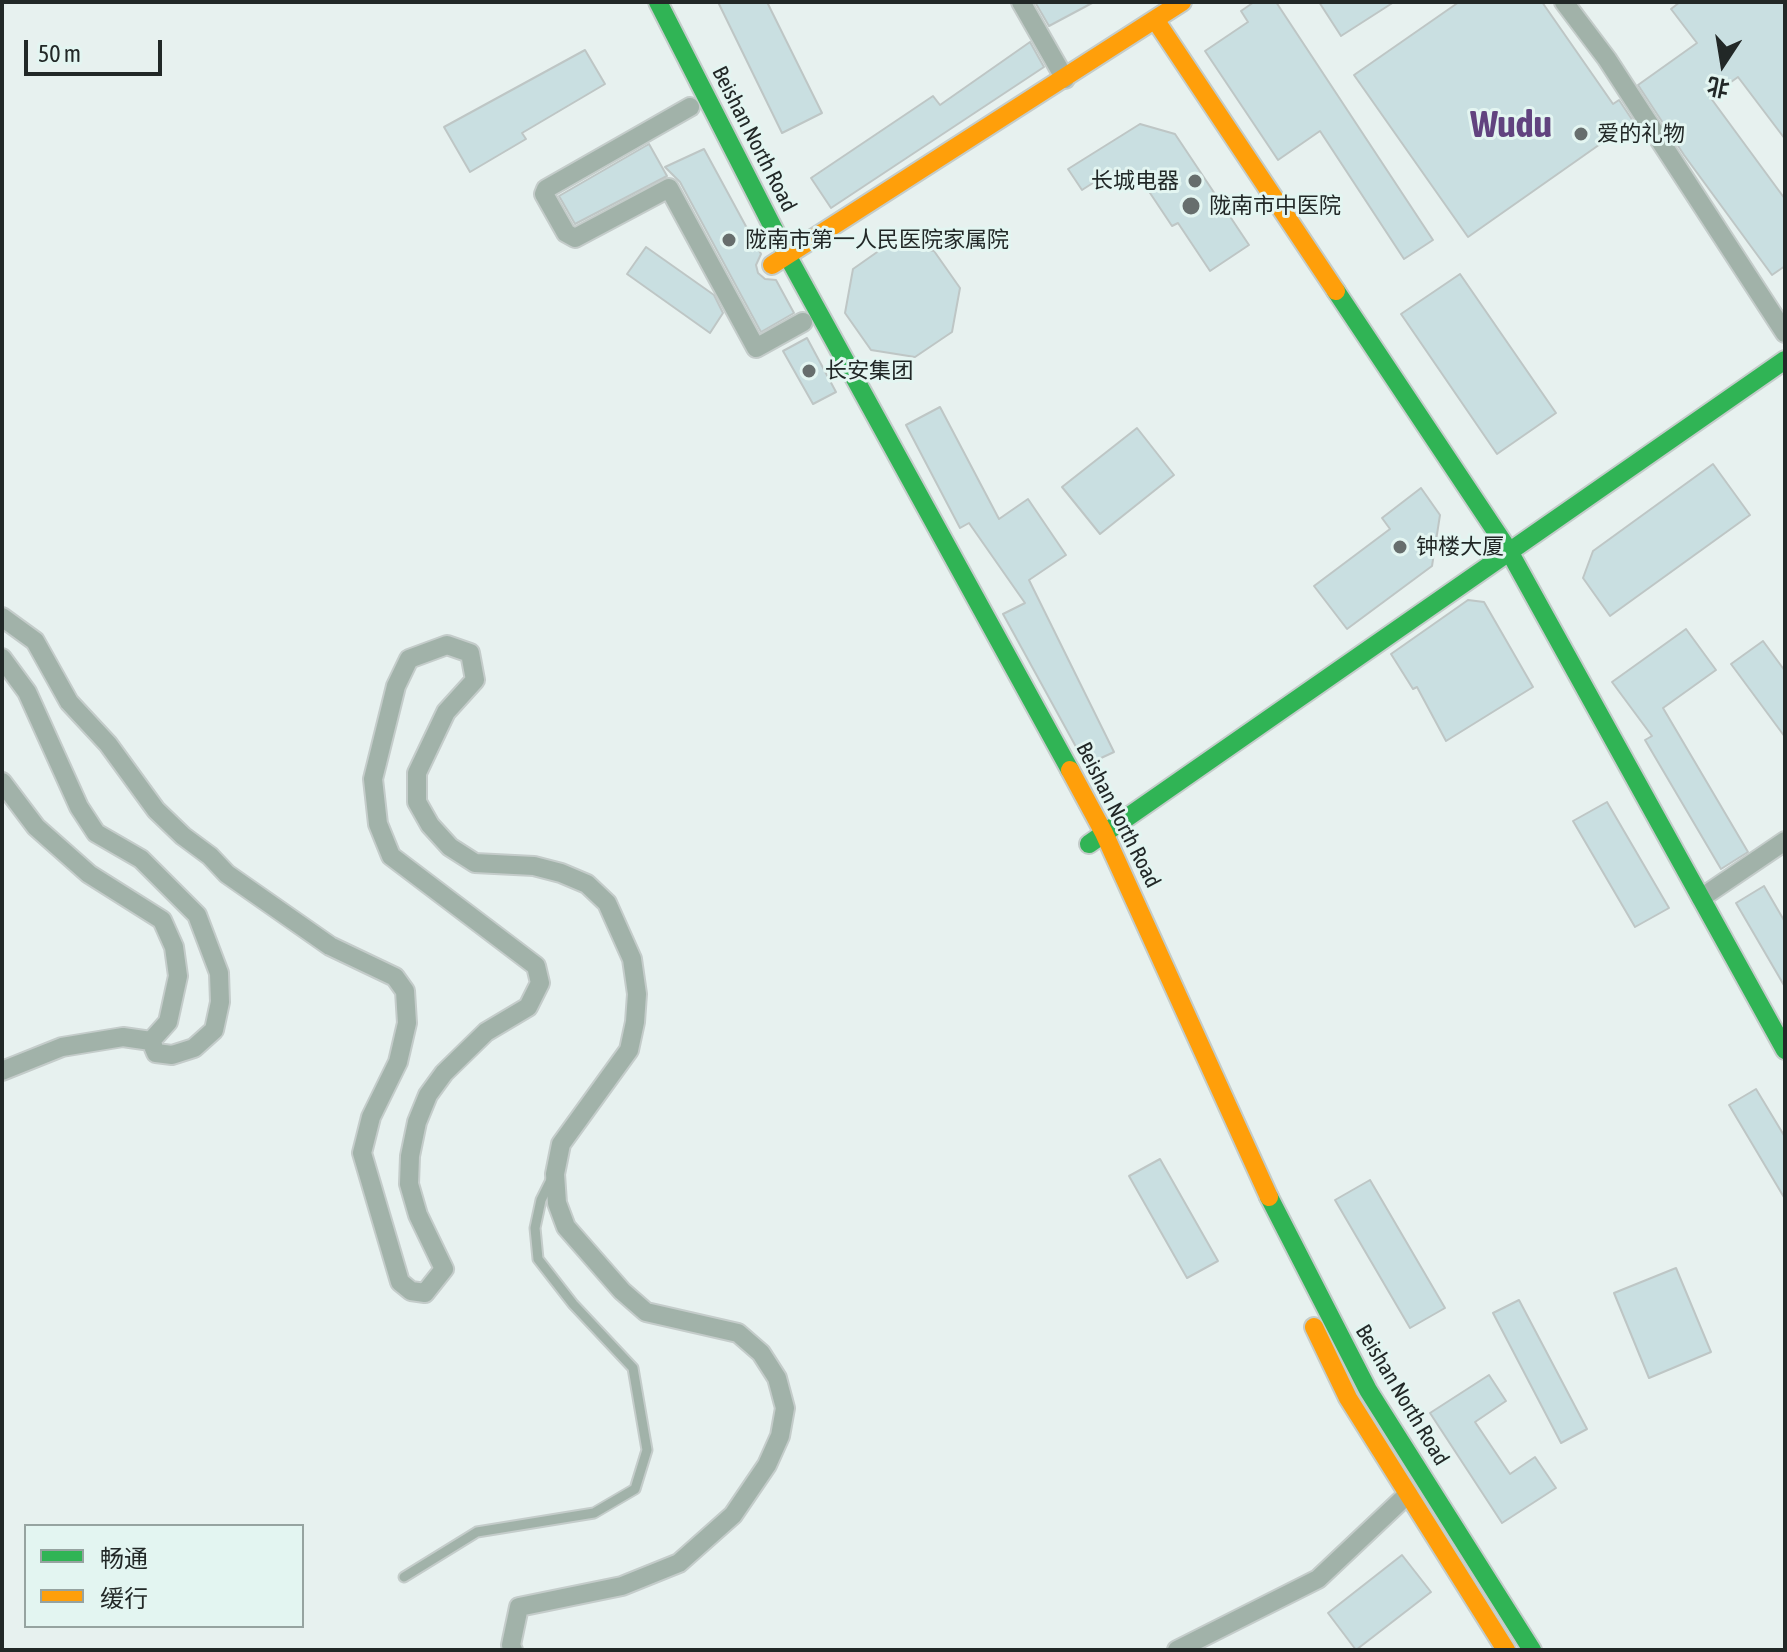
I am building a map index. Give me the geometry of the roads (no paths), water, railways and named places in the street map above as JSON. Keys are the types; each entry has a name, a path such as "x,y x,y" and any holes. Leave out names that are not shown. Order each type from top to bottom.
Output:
{"main road":[{"name":"Beishan North Road","path":"658,2 779,260 803,322 1096,838 1348,1398 1506,1650"},
{"path":"779,260 1182,2"},
{"name":"Beishan North Road","path":"643,15 690,107 779,260 1096,838 1302,1267 1368,1390 1532,1650"},
{"path":"1156,21 1509,551 1785,1050"},
{"path":"1096,838 1785,360"}],"street":[{"path":"1021,2 1065,79"},
{"path":"1564,2 1607,59 1785,333"},
{"path":"690,107 546,189 544,194 566,233 575,238 669,188 756,348 803,322"},
{"path":"2,617 45,652 69,702 108,744 156,810 183,836 227,874 317,937 395,977 405,991 407,1023 398,1062 371,1117 362,1153 400,1282 411,1291 425,1293 444,1269 418,1215 409,1184 410,1156 417,1122 428,1095 444,1073 486,1032 528,1007 540,983 536,966 391,856 378,824 373,779 396,686 409,659 447,645 470,653 475,680 446,712 417,773 417,802 430,825 450,847 475,863 534,866 587,884 607,903 632,959 637,994 629,1050 561,1144 555,1174 557,1203 566,1227 622,1291 646,1312 738,1333 761,1353 777,1378 785,1408 780,1436 767,1465 733,1515 679,1563 622,1586 519,1607 511,1645 513,1650"},
{"path":"2,658 27,692 79,807 96,833 141,859 187,902 211,943 220,987 214,1030 194,1048 172,1055 156,1053 151,1041"},
{"path":"2,782 36,827 89,874 162,920 174,947 178,976 168,1022 151,1041"},
{"path":"1701,898 1785,841"},
{"path":"2,1071 62,1047 123,1037 151,1041"},
{"path":"1177,1650 1318,1579 1408,1494"}],"lane":[{"path":"404,1577 477,1532 594,1513 635,1489 647,1450 633,1368 573,1304 538,1259 535,1228 541,1200 555,1174"}],"place":[{"name":"爱的礼物","path":"1581,134"},
{"name":"长城电器","path":"1195,181"},
{"name":"陇南市中医院","path":"1191,206"},
{"name":"陇南市第一人民医院家属院","path":"729,240"},
{"name":"长安集团","path":"809,371"},
{"name":"钟楼大厦","path":"1400,547"}],"district":[{"name":"Wudu","path":"1511,125"}]}
